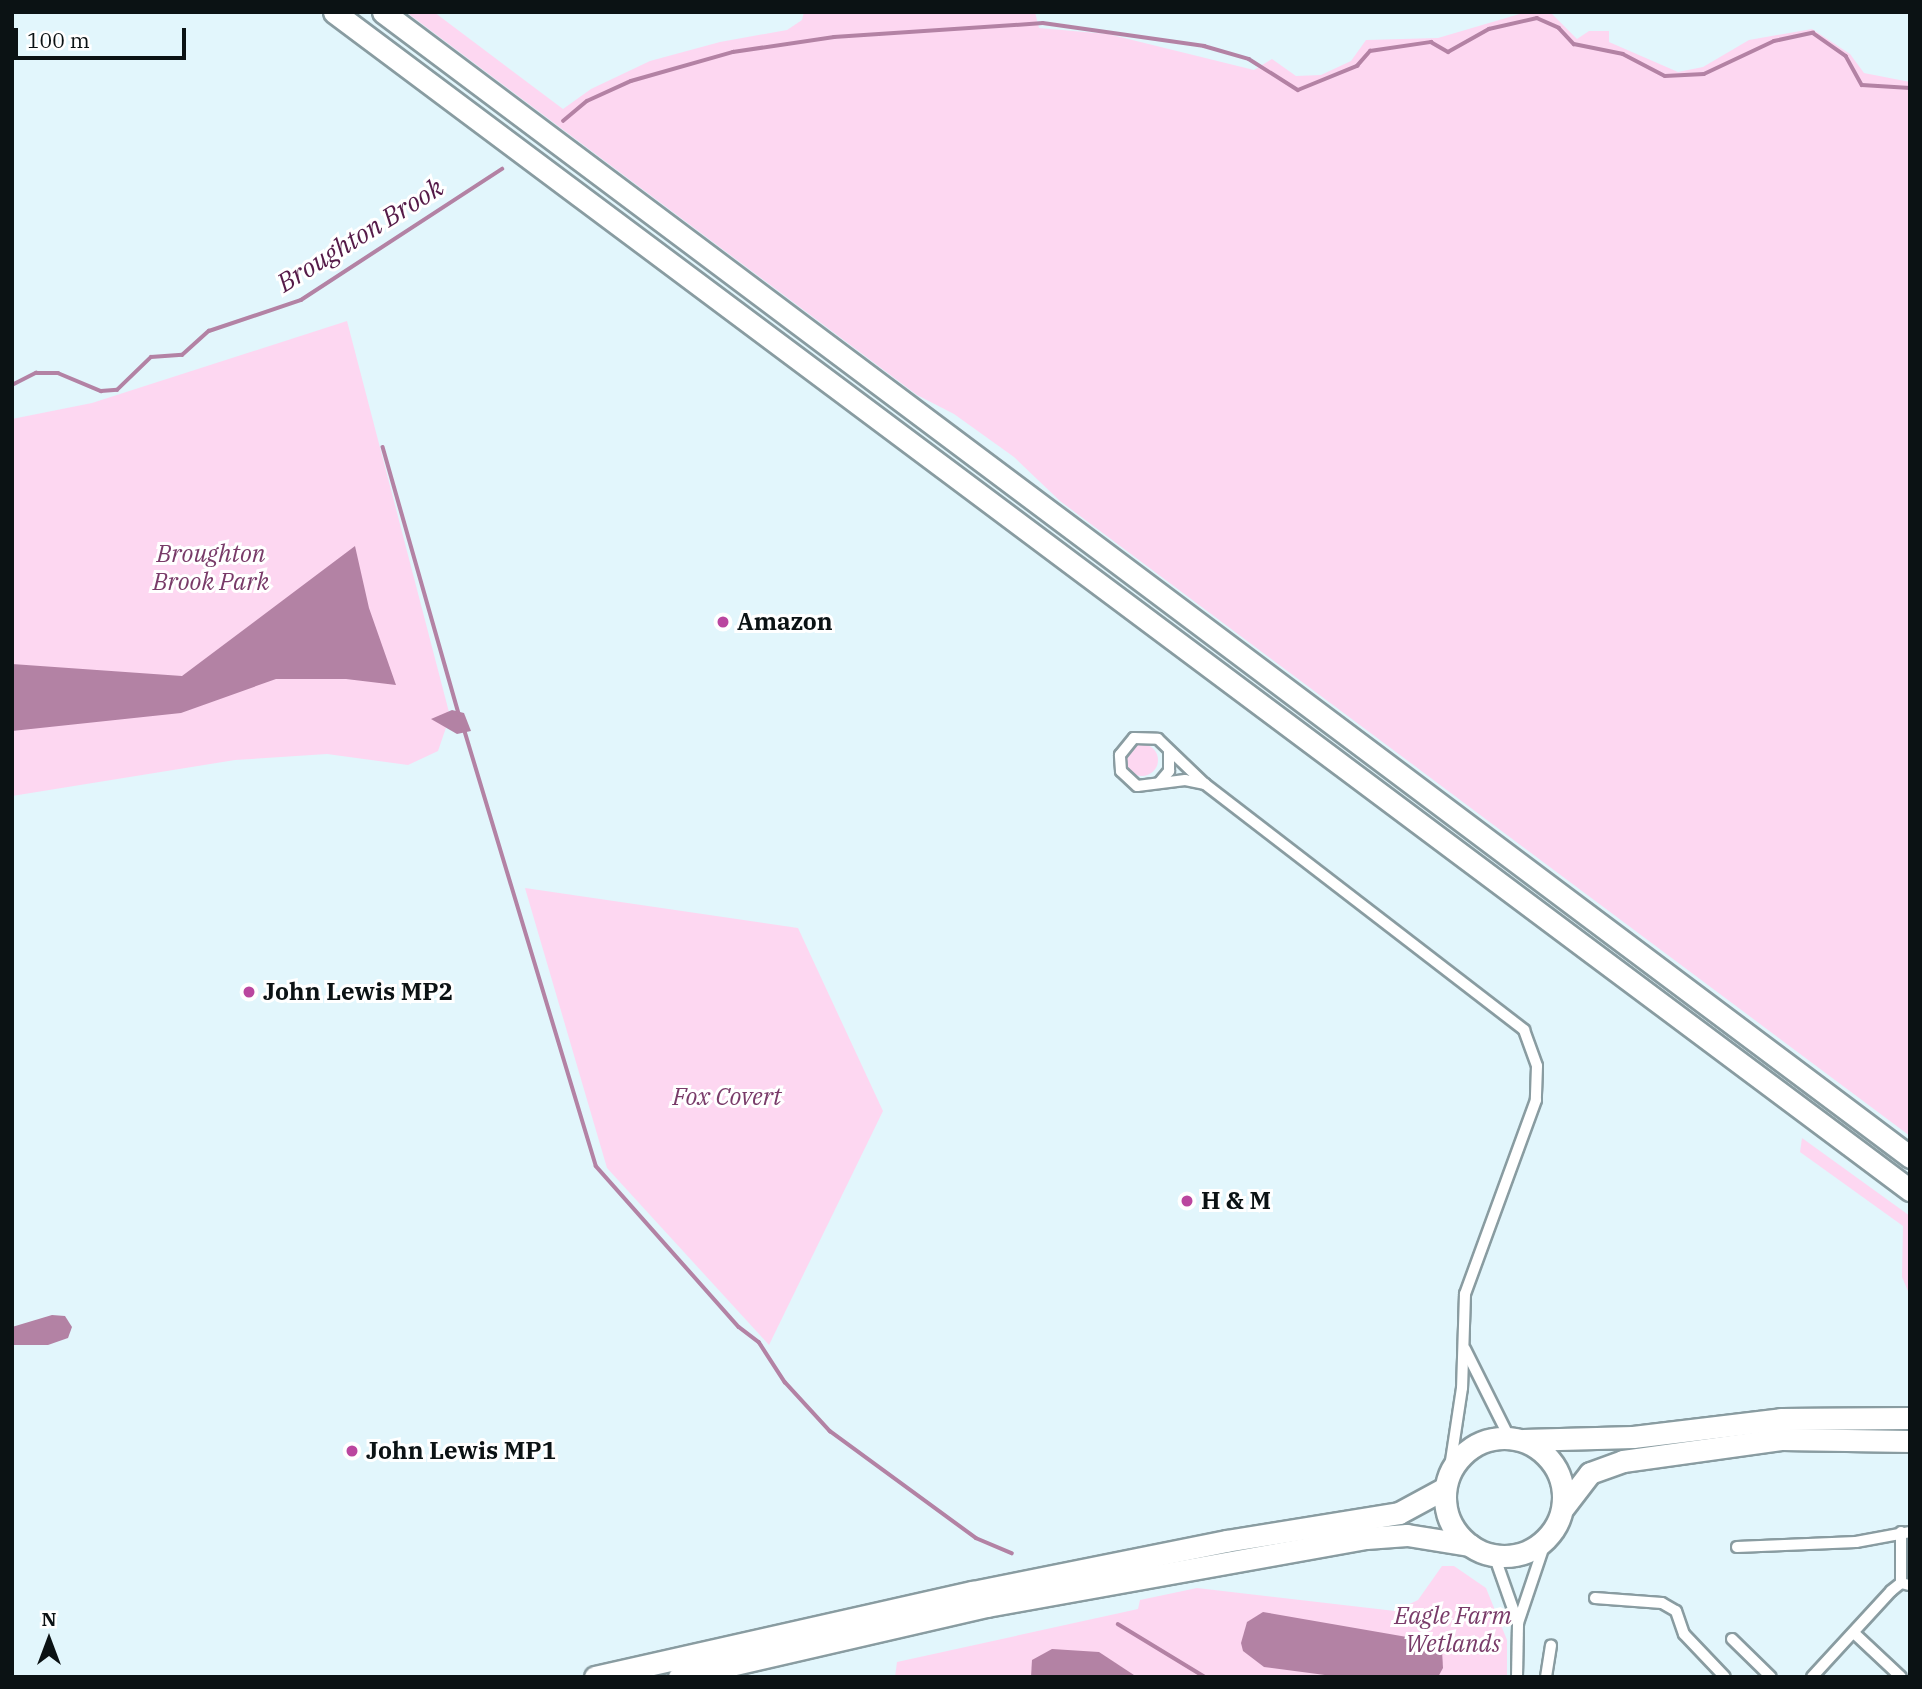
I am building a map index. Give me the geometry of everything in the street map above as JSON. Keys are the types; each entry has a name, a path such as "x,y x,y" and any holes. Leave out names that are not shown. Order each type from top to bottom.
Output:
{"highway":[{"path":"334,12 1910,1191"},
{"path":"383,12 1910,1157"},
{"path":"595,1677 985,1589 1226,1541 1399,1513 1447,1481 1473,1446 1516,1439 1633,1437 1781,1419 1910,1418"},
{"path":"1516,1439 1550,1458 1559,1473 1563,1508"},
{"path":"679,1677 987,1606 1353,1540 1407,1535 1469,1545 1494,1555 1530,1551 1546,1540 1563,1508 1590,1473 1623,1461 1782,1439 1910,1441"},
{"path":"1447,1481 1449,1520 1469,1545"}],"street":[{"path":"1205,784 1185,780 1159,783 1146,788 1131,783 1121,771 1120,755 1127,743 1143,736 1158,739 1205,784 1524,1030 1537,1066 1536,1100 1472,1264 1465,1294 1464,1346 1447,1481"},
{"path":"1159,783 1169,771 1169,752"},
{"path":"1464,1346 1516,1439"},
{"path":"1737,1547 1856,1542 1905,1532 1905,1584 1812,1677"},
{"path":"1517,1677 1518,1623 1546,1540"},
{"path":"1494,1555 1518,1623"},
{"path":"1595,1598 1662,1603 1676,1611 1684,1634 1725,1677"},
{"path":"1854,1633 1901,1677"},
{"path":"1732,1639 1771,1677"},
{"path":"1546,1677 1552,1645"}],"green space":[{"path":"406,12 434,12 563,109 591,89 650,61 720,42 787,30 802,20 804,12 1035,12 1039,28 1108,34 1254,70 1272,59 1296,76 1321,75 1351,61 1366,40 1438,38 1523,13 1551,13 1577,39 1589,31 1609,31 1609,42 1678,72 1703,67 1749,40 1812,29 1850,54 1864,73 1910,82 1910,1136 1060,501 1014,457 954,414 917,395"},
{"name":"Broughton Brook Park","path":"347,321 450,716 438,751 408,765 327,754 235,760 12,796 12,419 92,403"},
{"path":"1142,744 1154,748 1158,760 1154,772 1142,776 1130,772 1126,760 1130,748"},
{"name":"Fox Covert","path":"525,888 798,928 883,1111 769,1345 607,1168"},
{"path":"1802,1138 1910,1216 1910,1296 1902,1277 1903,1226 1800,1152"},
{"name":"Eagle Farm Wetlands","path":"1442,1566 1454,1566 1486,1588 1507,1640 1507,1677 895,1677 897,1662 1138,1609 1140,1600 1197,1588 1395,1611 1418,1600"}],"shaded area":[{"path":"355,546 369,608 396,685 346,679 276,679 181,713 12,731 12,664 182,676"},
{"path":"452,710 464,713 471,731 457,734 431,719"},
{"path":"52,1315 65,1316 72,1327 68,1338 48,1345 12,1345 12,1327"},
{"path":"1263,1612 1430,1641 1442,1650 1443,1668 1438,1677 1340,1677 1264,1667 1243,1651 1241,1643 1247,1622"},
{"path":"1052,1649 1099,1652 1137,1677 1031,1677 1032,1660"}],"waterway":[{"name":"Broughton Brook","path":"563,121 587,101 631,81 733,52 834,37 1043,23 1204,46 1249,59 1298,90 1357,66 1370,51 1431,42 1448,52 1489,29 1537,18 1559,28 1574,44 1623,54 1665,76 1704,74 1774,41 1813,33 1846,56 1862,85 1910,88"},
{"name":"Broughton Brook","path":"12,385 36,373 58,373 101,391 117,390 151,357 182,355 209,331 301,300 502,169"},
{"path":"383,447 459,714"},
{"path":"464,728 596,1166 739,1327 759,1342 785,1382 830,1431 976,1538 1012,1553"},
{"path":"1118,1624 1205,1677"}],"place":[{"name":"Amazon","path":"723,622"},
{"name":"John Lewis MP2","path":"249,992"},
{"name":"H & M","path":"1187,1201"},
{"name":"John Lewis MP1","path":"352,1451"}]}
